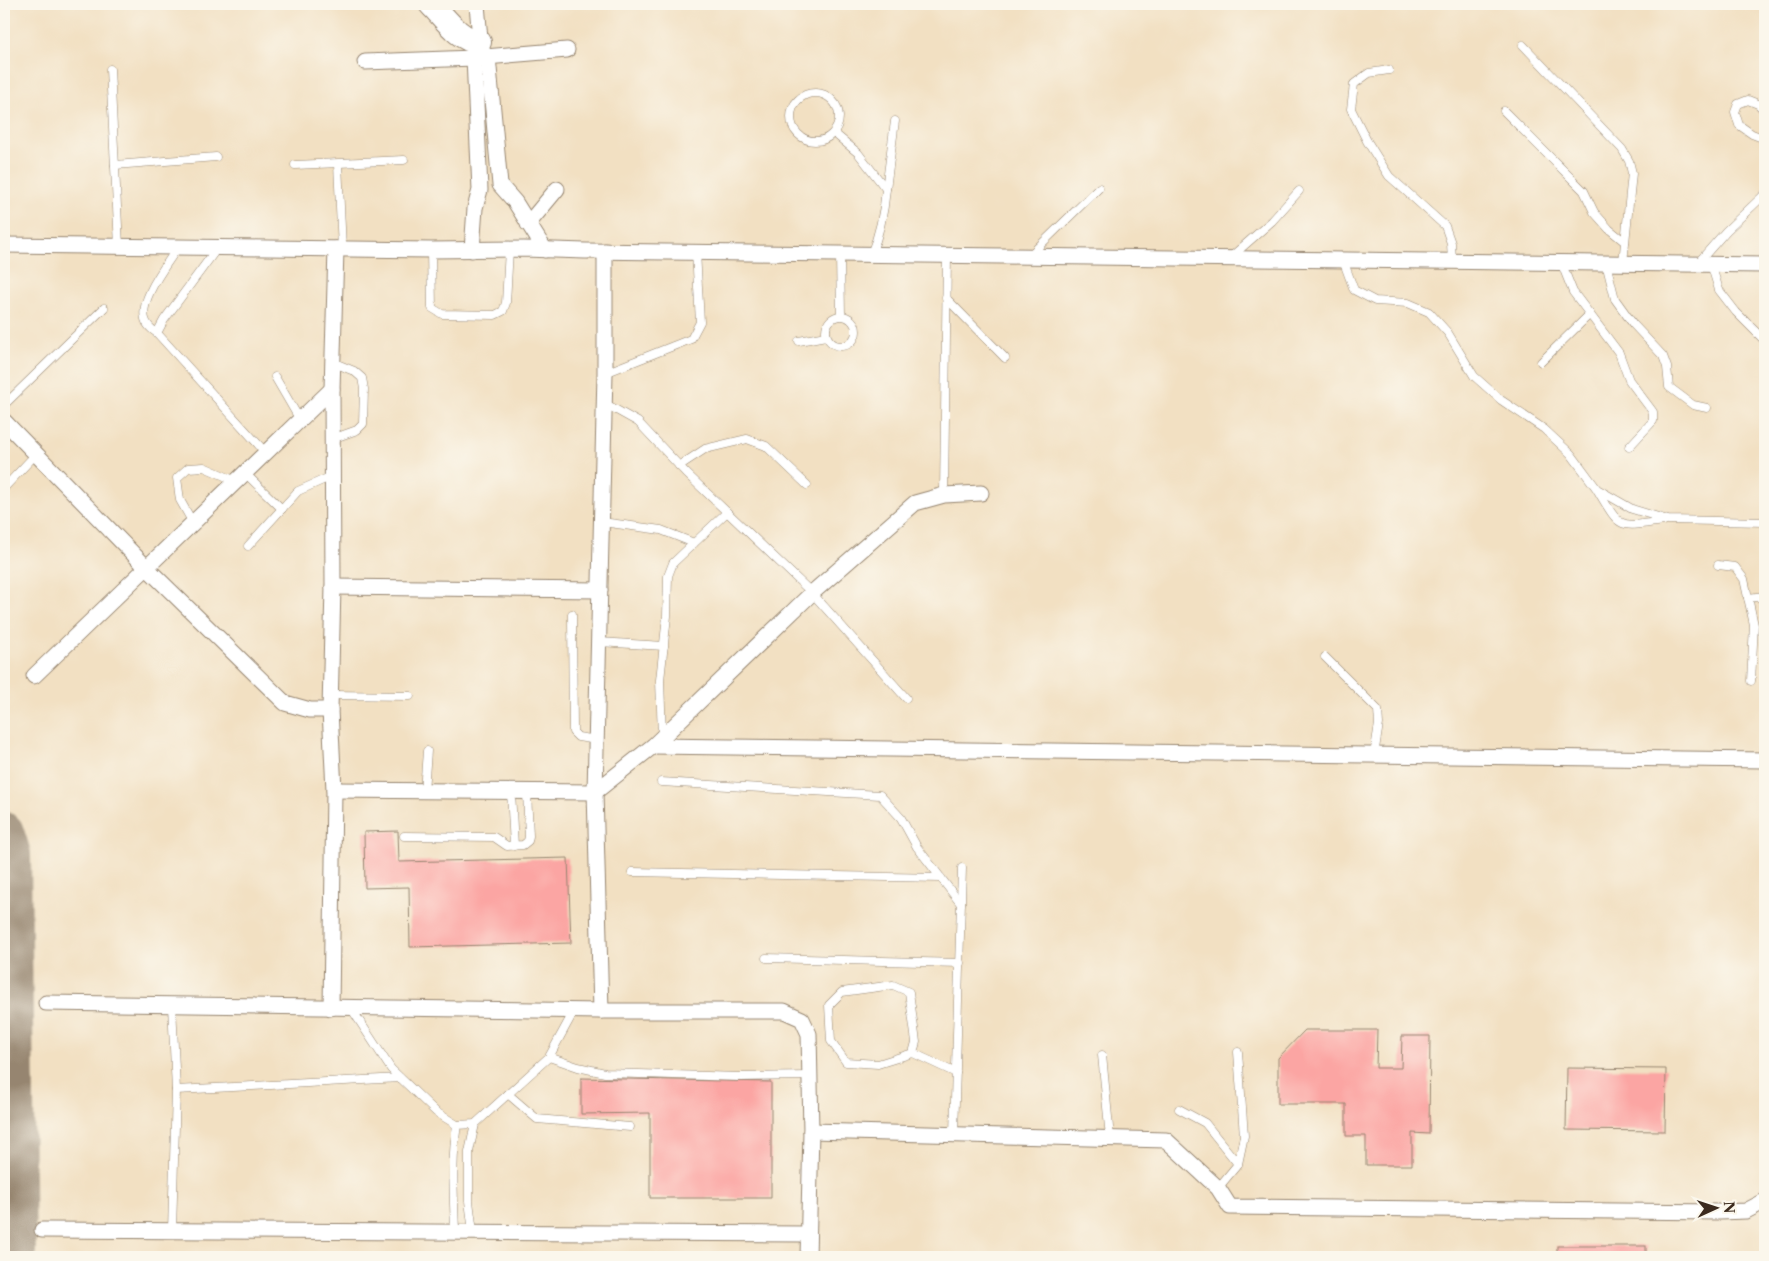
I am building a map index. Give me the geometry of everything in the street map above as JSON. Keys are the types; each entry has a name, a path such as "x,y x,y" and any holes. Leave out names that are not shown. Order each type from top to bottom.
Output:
{"main road":[{"path":"431,4 461,36 469,40 480,52"}],"street":[{"path":"472,250 475,208 480,190 480,52 477,4"},
{"path":"365,62 480,52 567,50"},
{"path":"480,52 500,185 515,202 545,250"},
{"path":"480,190 491,184 500,185"},
{"path":"528,224 557,189"},
{"path":"4,245 431,250 509,249 1765,265"},
{"path":"332,1008 334,790 330,703 333,587 332,362 339,249"},
{"path":"601,1011 595,792 605,373 605,251"},
{"path":"34,676 332,389"},
{"path":"4,421 147,568 285,703 310,710 330,703"},
{"path":"334,790 595,792 658,742 812,594 915,503 944,495 981,493"},
{"path":"333,587 600,590"},
{"path":"658,742 1765,760"},
{"path":"46,1003 574,1011 784,1011 802,1019 809,1034 811,1130 808,1257"},
{"path":"811,1130 1166,1140 1218,1188 1230,1207 1746,1212 1765,1201"},
{"path":"42,1230 808,1234"}],"lane":[{"path":"1523,45 1622,149 1629,161 1632,173 1623,263"},
{"path":"110,69 120,246"},
{"path":"1389,70 1369,73 1354,84 1352,109 1367,141 1389,176 1445,226 1451,243 1452,261"},
{"path":"814,93 828,96 837,107 839,120 834,133 822,141 808,141 797,134 791,121 792,108 801,97 814,93"},
{"path":"1765,111 1758,104 1748,100 1738,104 1735,112 1739,125 1752,134 1765,139"},
{"path":"1504,111 1584,191 1594,212 1609,229 1625,242"},
{"path":"871,254 884,215 895,121"},
{"path":"834,133 858,154 886,189"},
{"path":"115,165 216,157"},
{"path":"295,165 404,160"},
{"path":"338,164 339,249"},
{"path":"1028,256 1099,188"},
{"path":"1229,258 1272,221 1299,191"},
{"path":"1765,194 1726,232 1704,264 1719,290 1736,312 1765,341"},
{"path":"178,247 146,299 144,312 147,324 266,453"},
{"path":"157,333 164,320 218,247"},
{"path":"431,250 432,308 442,314 496,315 503,311 506,303 509,249"},
{"path":"605,373 691,339 700,322 696,252"},
{"path":"840,254 841,316"},
{"path":"944,495 947,255"},
{"path":"1343,260 1354,290 1375,301 1408,303 1429,312 1448,333 1474,376 1501,400 1544,429 1571,454 1597,489 1614,518 1620,523 1628,526 1668,520 1765,522"},
{"path":"1561,262 1573,292 1619,353 1629,380 1653,412 1653,421 1629,447"},
{"path":"1606,263 1616,299 1633,324 1663,356 1667,367 1669,387 1693,405 1707,408"},
{"path":"946,298 1005,358"},
{"path":"4,405 104,308"},
{"path":"1541,362 1590,314"},
{"path":"841,316 850,318 856,326 856,336 850,344 841,347 832,344 826,336 828,322 841,316"},
{"path":"799,341 826,336"},
{"path":"332,362 354,371 362,378 364,389 363,424 357,430 332,439"},
{"path":"275,377 300,420"},
{"path":"604,403 638,422 679,466 812,594 906,698"},
{"path":"679,466 705,449 747,439 766,446 807,484"},
{"path":"4,488 36,454"},
{"path":"193,523 180,500 177,478 188,468 204,467 241,478 282,509"},
{"path":"248,546 298,491 332,476"},
{"path":"1597,489 1632,510 1668,520"},
{"path":"658,742 660,680 668,576 673,563 727,512"},
{"path":"602,522 661,530 694,543"},
{"path":"1718,566 1735,567 1744,579 1754,624 1751,681"},
{"path":"1748,598 1765,596"},
{"path":"572,614 573,732 578,737 596,740"},
{"path":"599,642 664,646"},
{"path":"1325,657 1378,710 1379,724 1374,755"},
{"path":"330,703 410,696"},
{"path":"424,791 426,751"},
{"path":"661,782 880,795 901,818 917,846 961,904"},
{"path":"511,792 514,846"},
{"path":"404,836 494,838 507,846 523,844 528,841 527,792"},
{"path":"954,1134 962,868"},
{"path":"632,872 941,878"},
{"path":"766,958 960,963"},
{"path":"913,1053 916,1042 909,992 893,985 842,992 829,1005 831,1041 846,1062 878,1064 913,1053 956,1073"},
{"path":"172,1005 176,1090 172,1231"},
{"path":"351,1008 391,1069 436,1112 457,1125 475,1124"},
{"path":"473,1232 469,1201 469,1152 475,1124 549,1057 574,1011"},
{"path":"1218,1188 1238,1164 1244,1136 1238,1052"},
{"path":"1102,1054 1110,1138"},
{"path":"549,1057 578,1067 605,1073 741,1077 810,1076"},
{"path":"176,1090 400,1078"},
{"path":"508,1094 537,1119 630,1127"},
{"path":"1179,1108 1205,1123 1238,1164"},
{"path":"455,1232 453,1170 457,1125"}],"building":[{"path":"398,831 399,862 568,858 571,943 410,947 409,887 365,888 364,832"},
{"path":"1305,1030 1377,1030 1376,1068 1401,1068 1402,1036 1430,1036 1429,1134 1412,1133 1412,1165 1366,1165 1366,1136 1346,1136 1346,1104 1278,1104 1278,1058"},
{"path":"1567,1068 1666,1069 1665,1131 1566,1130"},
{"path":"581,1078 771,1082 771,1198 650,1198 650,1113 581,1114"},
{"path":"1557,1246 1646,1246 1646,1257 1557,1257"}],"taxiway":[{"path":"4,832 11,854 16,1257"}]}
